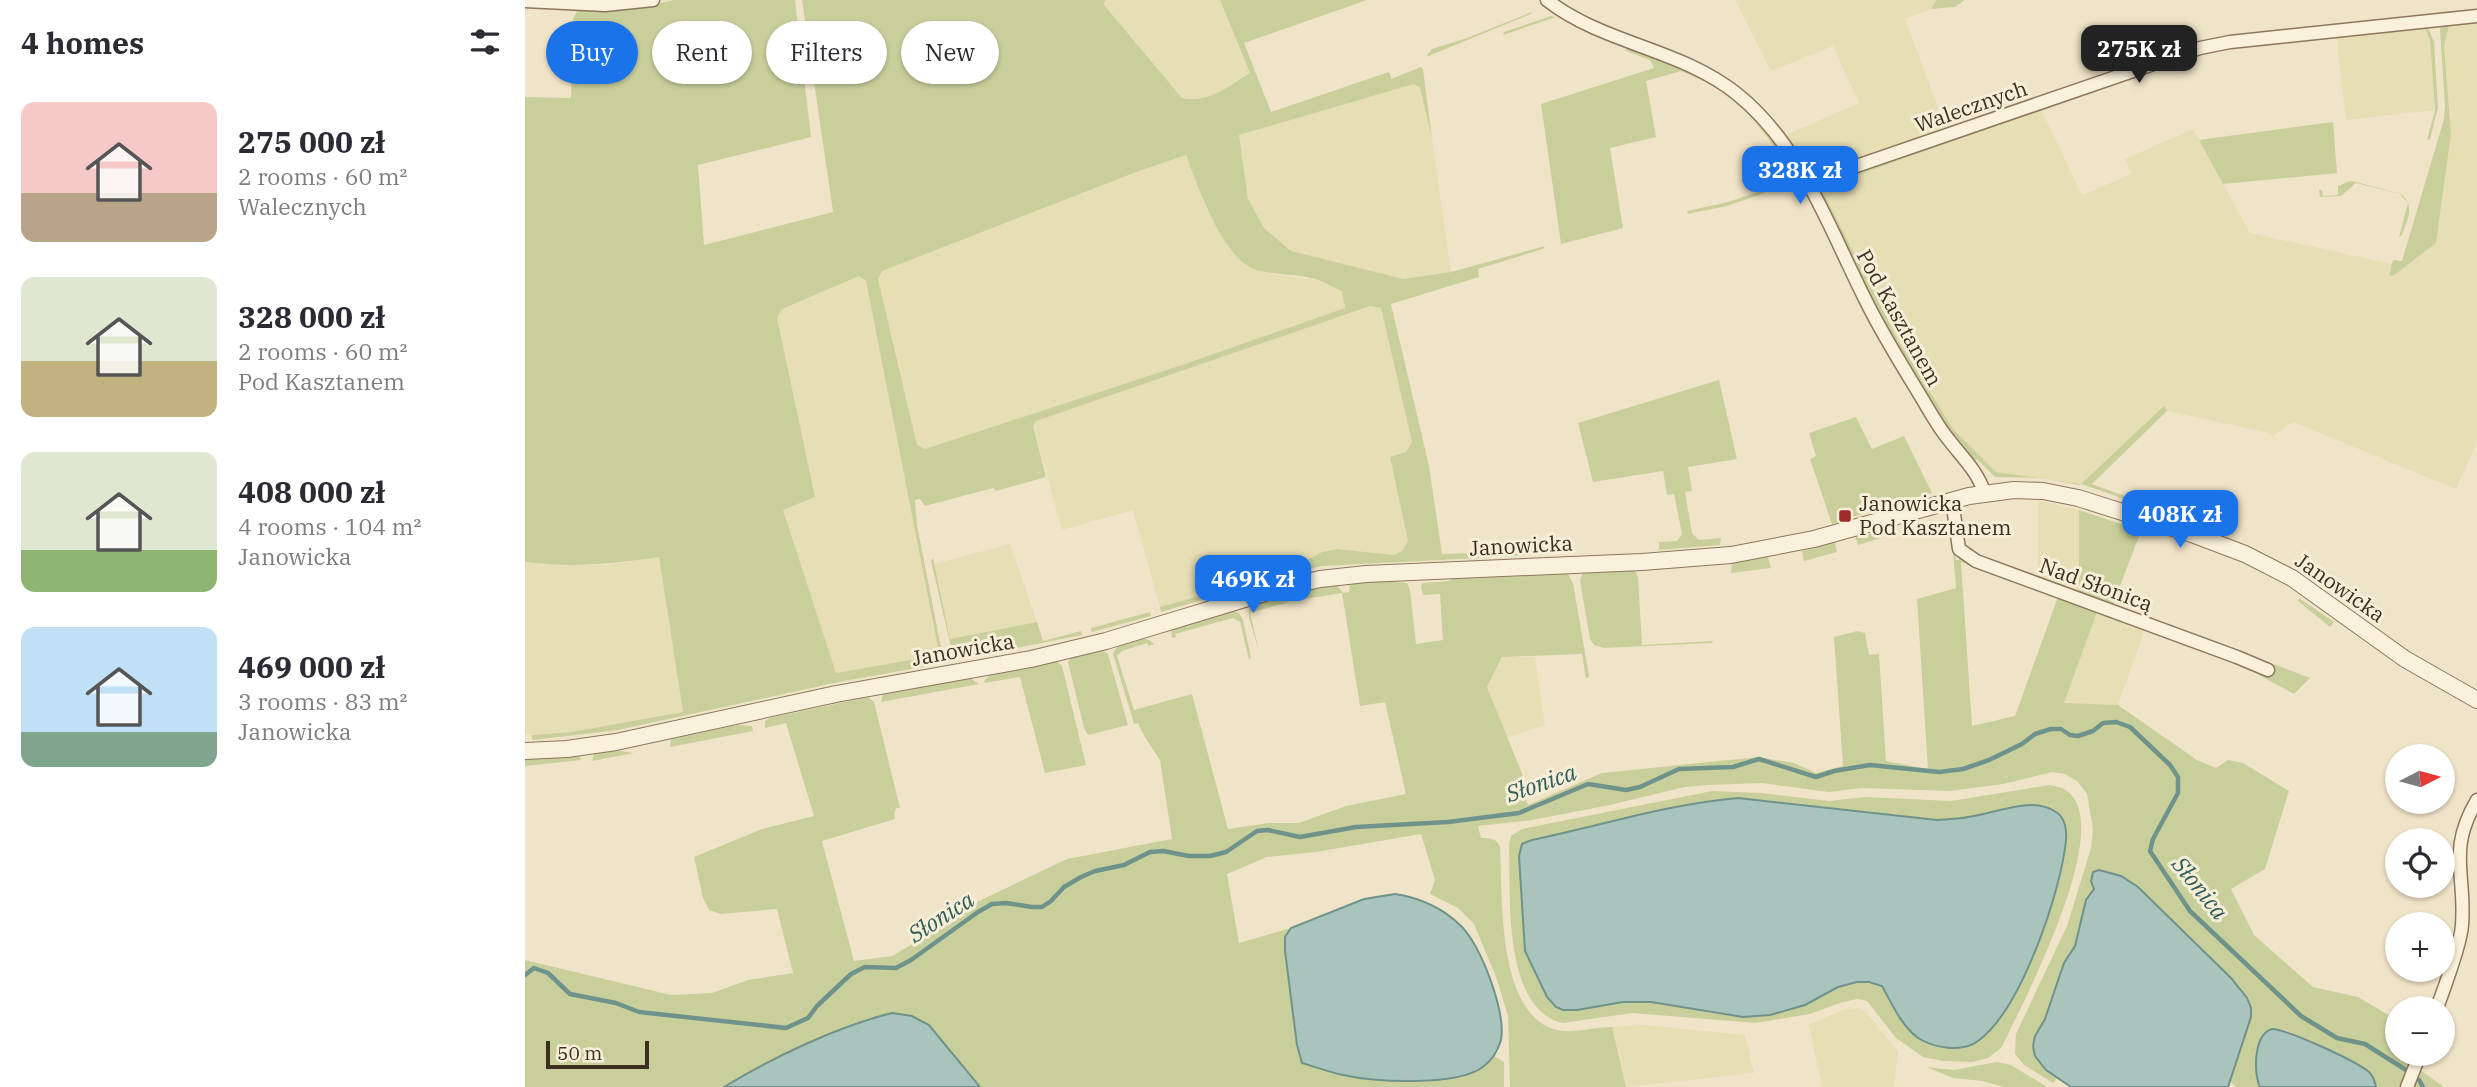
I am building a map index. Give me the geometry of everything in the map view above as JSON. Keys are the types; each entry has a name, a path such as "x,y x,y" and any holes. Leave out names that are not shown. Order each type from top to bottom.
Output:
{"street":[{"path":"525,1 605,5 653,0"},
{"name":"Pod Kasztanem","path":"1548,0 1578,19 1687,65 1735,92 1777,134 1807,183 1873,314 1934,419 1977,476 1984,492"},
{"name":"Walecznych","path":"1807,183 2200,48 2230,42 2477,16"},
{"name":"Janowicka","path":"525,751 567,749 616,742 836,694 1031,659 1106,641 1281,588 1320,579 1366,574 1642,562 1731,555 1822,538 1984,492 2030,490 2061,493 2192,534 2245,554 2303,585 2405,659 2477,700"},
{"name":"Nad Słonicą","path":"1952,500 1959,549 1976,561 2268,670"},
{"path":"2441,996 2462,928 2459,848 2465,823 2477,800"},
{"path":"2407,1087 2415,1066"}],"shaded area":[{"path":"1105,0 1220,0 1250,73 1217,94 1195,101 1182,98 1104,5"},
{"path":"1735,0 1936,0 1931,9 1905,19 1946,129 1811,175 1786,135 1859,103 1833,46 1771,71"},
{"path":"2477,23 2477,442 2456,489 2293,422 2273,436 2167,411 2164,407 2081,484 1996,472 1953,429 1898,340 1821,188 2041,109 2082,195 2132,174 2125,159 2193,129 2250,233 2392,264 2389,274 2436,243 2451,134 2444,46 2449,25"},
{"path":"2424,26 2430,40 2435,110 2346,120 2336,35"},
{"path":"1414,84 1420,88 1432,138 1451,272 1403,279 1291,251 1264,228 1248,199 1238,135"},
{"path":"1186,155 1206,208 1227,245 1250,267 1272,274 1316,280 1342,291 1345,308 1179,366 925,449 917,445 878,279 881,271"},
{"path":"859,276 866,280 938,649 933,656 836,673 782,509 815,497 777,318 781,309"},
{"path":"1369,306 1381,308 1412,442 1406,452 1391,457 1408,541 1402,551 1394,555 1337,549 1322,552 1286,571 1160,607 1133,510 1062,530 1033,426 1035,421"},
{"path":"2038,501 2079,510 2079,592 2038,577"},
{"path":"1010,544 1037,622 950,639 934,564"},
{"path":"659,557 683,712 571,732 525,735 525,562 544,565 607,565"},
{"path":"2097,612 2145,629 2118,705 2064,703"},
{"path":"1502,657 1535,657 1545,725 1506,738 1487,687"},
{"path":"1858,1008 1867,1013 1898,1052 1894,1087 1822,1087 1809,1024 1846,1009"},
{"path":"1645,1025 1745,1035 1754,1073 1626,1087 1612,1027"}],"green space":[{"path":"674,0 795,0 797,21 766,21 766,84 805,84 811,137 698,165 704,245 833,212 814,84 887,84 887,21 805,21 802,0 1105,0 1104,5 1182,98 1192,99 1218,93 1250,73 1220,0 1367,0 1244,43 1271,112 1389,72 1391,79 1421,67 1432,138 1420,88 1414,84 1239,135 1248,199 1264,228 1291,251 1403,279 1451,272 1545,246 1543,249 1478,269 1479,277 1391,304 1429,466 1442,554 1481,553 1479,558 1322,566 1161,612 1160,607 1286,571 1322,552 1337,549 1394,555 1402,551 1408,541 1390,457 1406,452 1412,442 1381,308 1370,306 1036,421 1033,426 1046,477 925,506 920,499 915,500 917,525 944,663 839,682 618,730 533,740 531,735 571,732 683,712 659,557 592,564 525,562 525,97 571,98 571,84 638,84 638,21 573,21 578,9 646,6","holes":["1186,155 1221,236 1242,262 1262,271 1321,281 1342,291 1345,308 1179,366 925,449 917,445 878,279 882,271","859,276 866,281 938,648 933,656 836,673 783,510 815,497 777,318 782,309"]},
{"path":"1936,0 1965,0 1955,7 1931,9"},
{"path":"1532,12 1531,14 1426,57 1432,49"},
{"path":"1551,16 1556,17 1503,35 1504,32"},
{"path":"2477,20 2477,23 2449,25 2444,46 2451,134 2436,243 2393,276 2389,275 2393,260 2402,261 2444,119 2440,29 2444,24"},
{"path":"2424,26 2429,30 2434,42 2438,108 2430,139 2427,140 2435,110 2430,40"},
{"path":"2424,26 2336,35 2328,38 2328,35"},
{"path":"1630,48 1694,75 1729,94 1757,119 1782,151 1798,177 1797,181 1779,189 1776,186 1795,179 1761,129 1729,97 1681,71 1646,81 1656,137 1610,148 1623,228 1561,244 1541,104 1654,68 1650,60 1624,50"},
{"path":"2072,97 2074,98 1821,188 1898,340 1953,429 1996,472 2038,478 1995,477 1977,459 1973,462 1949,431 1906,365 1816,189 1817,186"},
{"path":"2333,122 2337,173 2223,184 2199,140"},
{"path":"2350,181 2401,194 2408,203 2400,194 2356,183 2341,196 2320,197 2319,190 2322,190 2323,196 2338,195 2338,186"},
{"path":"1767,189 1767,192 1727,206 1688,214 1687,211 1728,202"},
{"path":"2408,203 2408,219 2399,237"},
{"path":"1719,380 1737,459 1688,467 1692,491 1685,492 1692,533 1699,540 1721,538 1720,545 1659,550 1659,542 1677,541 1682,534 1674,494 1667,495 1663,471 1593,482 1578,423"},
{"path":"2164,406 2167,411 2092,484 2138,501 2136,503 2081,484"},
{"path":"1856,417 1872,449 1904,436 1932,493 1849,518 1848,515 1840,518 1840,522 1832,524 1810,459 1816,456 1809,433"},
{"path":"2079,510 2141,531 2113,604 2079,592"},
{"path":"1950,515 1956,560 1959,560 1959,552 1986,571 1961,562 1972,726 2015,716 2058,597 2220,657 2097,612 2064,703 2118,705 2197,760 2216,768 2228,760 2243,763 2289,791 2265,869 2231,889 2254,935 2313,987 2358,997 2385,1013 2385,1066 2412,1066 2404,1087 2376,1087 2368,1072 2285,1030 2258,1083 2260,1087 2237,1087 2230,1082 2251,1017 2138,887 2107,871 2091,881 2094,889 2086,900 2075,946 2064,963 2045,1019 2035,1036 2046,1070 2058,1077 2053,1083 2024,1065 2015,1054 2016,1034 2067,926 2091,848 2093,829 2087,794 2077,781 2065,774 2052,772 2003,784 1950,791 1862,788 1829,792 1762,783 1685,787 1532,820 1478,826 1481,838 1495,840 1500,847 1506,948 1521,999 1534,1017 1553,1029 1574,1031 1612,1027 1626,1087 1510,1087 1508,1016 1496,977 1474,924 1458,908 1430,894 1435,880 1421,834 1316,852 1267,857 1227,874 1239,943 1291,928 1285,938 1302,1063 1356,1077 1437,1081 1468,1075 1480,1069 1494,1056 1504,1062 1504,1087 980,1087 929,1025 892,1013 794,1051 724,1087 525,1087 525,960 671,995 712,993 748,980 793,973 777,909 721,914 709,910 703,898 694,857 762,829 814,816 786,723 765,728 765,721 770,718 868,697 874,702 900,808 896,808 895,819 822,841 854,961 892,956 953,920 958,911 1067,859 1172,839 1160,760 1138,723 1134,724 1113,654 1120,645 1132,639 1150,640 1154,644 1149,646 1147,643 1122,651 1117,656 1134,710 1192,694 1228,829 1268,823 1299,823 1346,806 1406,794 1385,702 1360,706 1342,593 1299,600 1303,590 1337,585 1343,593 1349,592 1350,583 1407,583 1416,644 1443,640 1440,594 1423,595 1423,583 1452,579 1568,574 1573,583 1589,676 1586,679 1582,654 1502,657 1487,687 1523,776 1518,779 1528,805 1602,773 1758,757 1794,763 1816,773 1843,766 1834,637 1857,631 1865,633 1869,655 1879,654 1886,761 1928,769 1917,599 1956,588"},
{"path":"1877,530 1881,538 1858,545 1855,536"},
{"path":"1835,542 1837,552 1804,561 1802,551"},
{"path":"1550,549 1552,554 1496,557 1497,552 1501,551"},
{"path":"1768,557 1771,568 1731,573 1732,562"},
{"path":"933,558 950,639 1037,622 1043,641 1081,631 1082,635 954,660 931,561"},
{"path":"1634,569 1638,577 1642,645 1713,641 1712,643 1604,648 1594,645 1590,639 1580,581 1583,572"},
{"path":"1284,598 1289,602 1250,613 1259,651 1249,609 1260,601"},
{"path":"2299,598 2334,622 2330,627 2298,601"},
{"path":"1231,610 1239,613 1243,620 1251,657 1249,660 1240,622 1233,618 1175,634 1176,637 1172,638 1171,629"},
{"path":"1150,612 1151,616 1092,632 1091,628"},
{"path":"1102,650 1108,654 1128,725 1088,735 1068,662 1072,657"},
{"path":"1056,661 1062,666 1086,765 1045,773 1020,677 984,681 997,672"},
{"path":"2274,664 2310,678 2294,694 2259,675 2261,673 2269,677"},
{"path":"970,678 979,684 881,702 886,692"},
{"path":"737,725 752,726 753,731 670,747 671,739"},
{"path":"615,750 634,753 592,761 594,754"},
{"path":"579,755 581,760 525,766 525,759"},
{"path":"2049,785 2073,797 2081,824 2077,861 2048,949 2002,1047 1988,1058 1972,1062 1923,1057 1896,1038 1867,1001 1857,999 1810,1014 1756,1023 1632,1013 1563,1023 1543,1013 1529,996 1519,973 1513,946 1509,844 1511,836 1522,829 1712,791 1761,793 1829,801 1866,797 1951,801","holes":["1738,799 1937,820 2022,806 1881,986 1866,983 1839,987 1798,1006 1755,1017 1726,1015 1643,1001 1577,1010 1525,951 1519,856 1532,840 1704,801"]},
{"path":"1997,1062 2011,1065 2047,1087 2004,1087 1953,1078 1926,1067 1954,1070"},
{"path":"2419,1069 2444,1087 2414,1087"}],"water":[{"path":"1738,798 1937,820 1964,818 2024,805 2046,807 2059,814 2065,824 2066,840 2056,889 2023,977 1994,1026 1971,1045 1948,1048 1932,1044 1918,1038 1907,1027 1882,986 1869,982 1838,987 1805,1005 1770,1015 1743,1017 1651,1002 1623,1002 1577,1010 1556,1007 1547,997 1525,951 1519,856 1522,844 1660,810"},
{"path":"2099,870 2121,876 2138,887 2231,978 2247,998 2251,1017 2228,1087 2071,1087 2046,1070 2035,1056 2035,1036 2045,1019 2064,963 2075,946 2086,900 2094,889 2091,881 2093,872"},
{"path":"1395,894 1431,904 1454,919 1469,935 1484,963 1500,1013 1501,1040 1490,1061 1472,1073 1437,1080 1375,1080 1343,1075 1302,1063 1297,1045 1285,937 1291,928 1364,899"},
{"path":"892,1013 912,1016 929,1025 980,1087 724,1087 806,1044"},
{"path":"2272,1029 2307,1040 2351,1061 2369,1072 2376,1087 2260,1087 2256,1072 2258,1046 2266,1032"}],"waterway":[{"name":"Słonica","path":"525,975 534,968 548,973 570,994 616,1003 639,1012 786,1028 808,1018 851,974 865,967 896,968 992,904 1042,907 1064,887 1081,877 1124,865 1150,852 1210,856 1226,852 1257,831 1268,830 1300,837 1356,827 1448,822 1519,813 1588,784 1626,790 1640,787 1679,769 1733,767 1759,759 1816,777 1870,765 1939,772 1963,769 1989,760 2022,744 2035,734 2051,729 2061,729 2070,735 2078,736 2093,731 2103,723 2116,722 2130,727 2170,765 2178,777 2178,793 2153,839 2150,851 2190,911 2301,1016 2337,1038 2365,1044 2406,1070"},
{"name":"Słonica","path":"2419,1080 2423,1087"}],"place":[{"name":"Janowicka Pod Kasztanem","path":"1845,516"}]}
